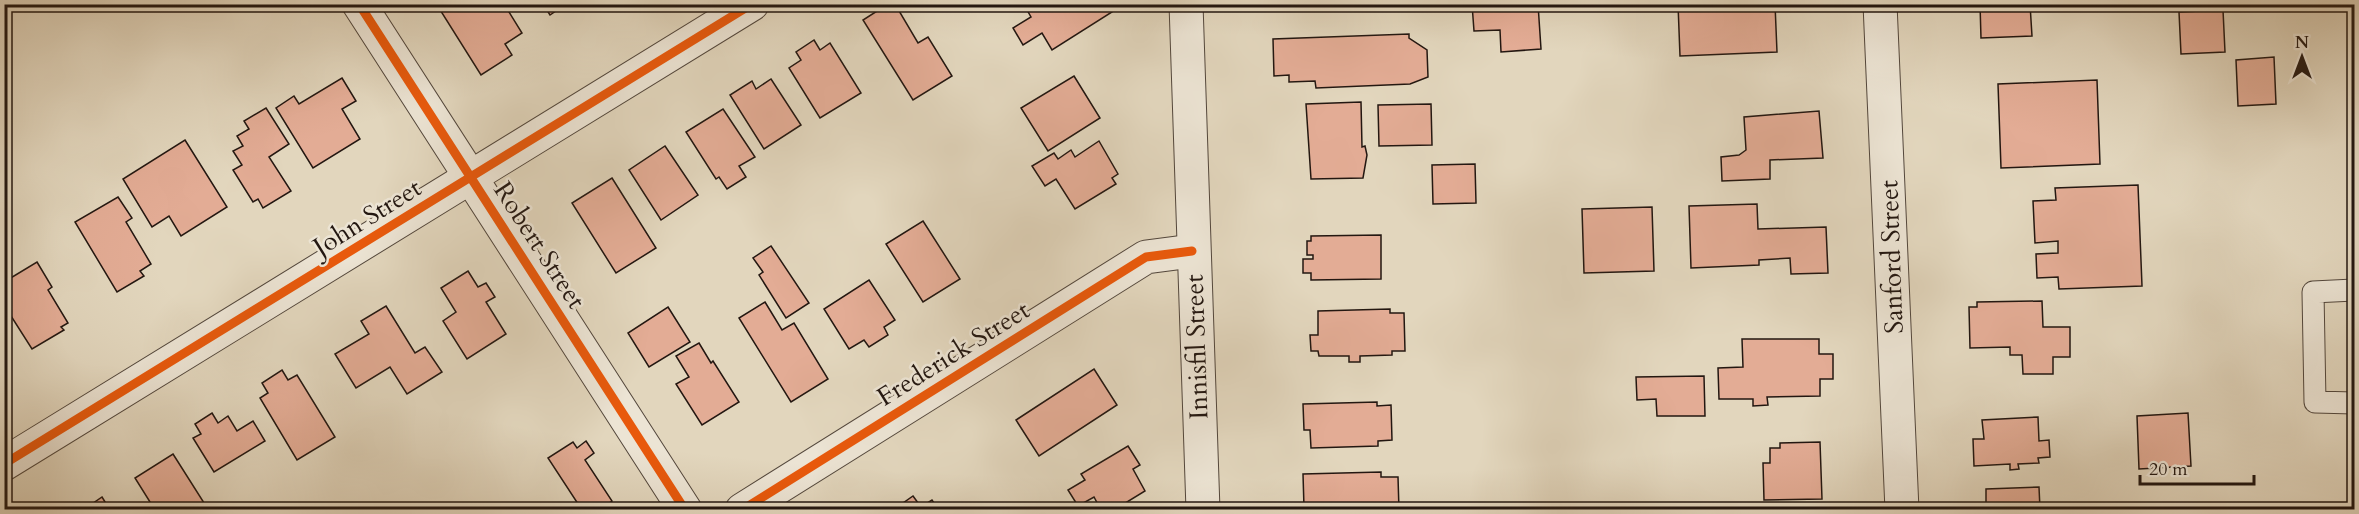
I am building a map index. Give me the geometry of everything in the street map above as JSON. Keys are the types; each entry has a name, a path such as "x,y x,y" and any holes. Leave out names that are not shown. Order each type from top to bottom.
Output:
{"street":[{"name":"Robert Street","path":"359,4 685,510"},
{"name":"John Street","path":"4,464 752,4"},
{"name":"Innisfil Street","path":"1186,4 1192,251 1203,510"},
{"name":"Sanford Street","path":"1880,4 1902,510"},
{"name":"Frederick Street","path":"742,510 1146,256 1192,251"}],"lane":[{"path":"2355,290 2313,292 2315,402 2355,403"}],"building":[{"path":"504,4 522,33 505,44 512,55 481,75 437,5"},
{"path":"543,4 566,4 550,15"},
{"path":"888,4 895,4 918,43 928,37 952,76 913,100 863,20"},
{"path":"1034,4 1108,4 1112,12 1052,50 1042,33 1023,45 1013,28 1031,17 1027,10"},
{"path":"1472,4 1538,4 1541,49 1501,52 1500,30 1474,31"},
{"path":"1678,4 1775,4 1777,52 1680,56"},
{"path":"1980,4 2030,4 2032,36 1981,38"},
{"path":"2223,10 2225,52 2181,54 2179,12"},
{"path":"1409,34 1409,38 1427,50 1428,77 1410,84 1316,88 1315,81 1289,82 1289,75 1274,76 1273,39"},
{"path":"814,40 820,50 830,43 861,93 820,118 789,68 801,60 796,52"},
{"path":"2274,57 2276,104 2238,106 2236,60"},
{"path":"1074,76 1100,118 1048,151 1021,108"},
{"path":"342,78 356,101 342,109 360,139 313,168 276,108 294,96 299,104"},
{"path":"771,79 801,125 764,149 730,95 752,81 756,89"},
{"path":"2097,80 2100,164 2001,168 1998,84"},
{"path":"1361,102 1362,147 1365,146 1367,155 1363,178 1311,179 1306,104"},
{"path":"1431,104 1432,145 1379,146 1378,105"},
{"path":"266,108 289,144 269,157 291,191 263,208 258,199 253,202 233,170 242,165 233,151 243,146 237,136 249,129 244,121"},
{"path":"723,109 755,157 739,166 746,177 727,189 719,177 716,179 686,132"},
{"path":"1819,111 1823,158 1770,160 1770,179 1722,181 1721,157 1739,155 1746,150 1744,117"},
{"path":"185,140 227,207 181,236 169,216 152,227 123,179"},
{"path":"1099,141 1118,174 1112,178 1116,184 1075,209 1056,179 1045,186 1032,166 1054,153 1058,159 1071,150 1075,157"},
{"path":"665,146 698,195 661,220 629,170"},
{"path":"1475,164 1476,203 1433,204 1432,165"},
{"path":"612,178 656,248 616,273 572,203"},
{"path":"2138,185 2142,286 2059,289 2058,277 2037,278 2036,254 2058,253 2058,241 2035,243 2033,201 2056,200 2055,188"},
{"path":"118,197 132,218 126,222 151,264 140,271 144,276 117,292 75,222"},
{"path":"1757,204 1758,229 1826,227 1828,273 1791,274 1790,258 1759,260 1759,265 1691,268 1689,206"},
{"path":"1652,207 1654,271 1584,273 1582,209"},
{"path":"923,221 960,279 923,302 886,244"},
{"path":"1381,235 1381,279 1311,280 1311,273 1303,273 1303,259 1313,259 1313,255 1307,255 1307,241 1311,241 1311,236"},
{"path":"771,246 809,303 786,318 759,275 763,272 753,258"},
{"path":"37,262 52,287 48,290 68,323 61,327 64,330 32,349 4,305 4,282"},
{"path":"468,271 478,287 486,283 495,297 486,302 506,334 467,359 443,321 456,312 441,288"},
{"path":"869,280 895,320 884,327 888,335 869,347 864,340 849,349 824,309"},
{"path":"2042,301 2043,327 2070,327 2070,357 2053,357 2053,374 2023,374 2022,355 2010,355 2010,347 1970,348 1969,307 1977,307 1977,302"},
{"path":"765,302 782,330 794,323 828,379 791,402 739,318"},
{"path":"386,306 415,353 425,347 442,372 407,394 390,367 356,388 335,354 369,334 361,321"},
{"path":"668,307 690,342 649,367 628,333"},
{"path":"1390,309 1390,313 1404,313 1405,351 1392,351 1392,355 1360,356 1360,362 1349,362 1349,356 1319,356 1318,351 1311,351 1310,335 1318,335 1318,311"},
{"path":"1742,339 1819,339 1819,354 1833,354 1833,379 1820,379 1820,396 1767,397 1768,405 1753,406 1753,399 1719,399 1718,368 1743,367"},
{"path":"699,343 739,402 702,425 676,384 689,377 676,356"},
{"path":"4,351 10,361 4,364"},
{"path":"1094,369 1117,405 1039,456 1016,420"},
{"path":"282,370 288,380 297,375 335,437 297,460 260,398 268,393 262,383"},
{"path":"1704,376 1705,416 1657,416 1656,399 1637,400 1636,377"},
{"path":"1377,402 1377,406 1391,405 1392,440 1378,441 1378,446 1311,448 1310,430 1304,430 1303,404"},
{"path":"212,413 218,423 228,416 237,431 253,421 265,441 214,472 193,438 201,434 195,424"},
{"path":"2188,413 2191,466 2139,469 2137,416"},
{"path":"2038,417 2039,441 2049,440 2050,457 2038,458 2039,463 2018,464 2019,469 2010,470 2010,464 1974,466 1973,439 1984,439 1982,420"},
{"path":"586,441 594,453 585,460 612,501 599,510 582,510 548,458 573,442 577,448"},
{"path":"1820,442 1822,499 1764,500 1763,463 1770,463 1770,448 1780,448 1780,443"},
{"path":"1128,446 1140,465 1133,469 1145,491 1114,510 1101,510 1094,497 1078,506 1068,490 1085,480 1081,474"},
{"path":"173,454 206,506 200,510 155,510 135,478"},
{"path":"1381,472 1381,477 1398,477 1399,510 1312,510 1312,507 1304,507 1303,474"},
{"path":"2039,487 2040,509 2051,510 1986,510 1986,489"},
{"path":"913,496 921,507 932,500 939,510 893,510"},
{"path":"102,497 110,510 83,510"}],"cycle path":[{"path":"359,4 685,510"},
{"path":"4,464 752,4"},
{"path":"742,510 1146,257 1192,251"}]}
